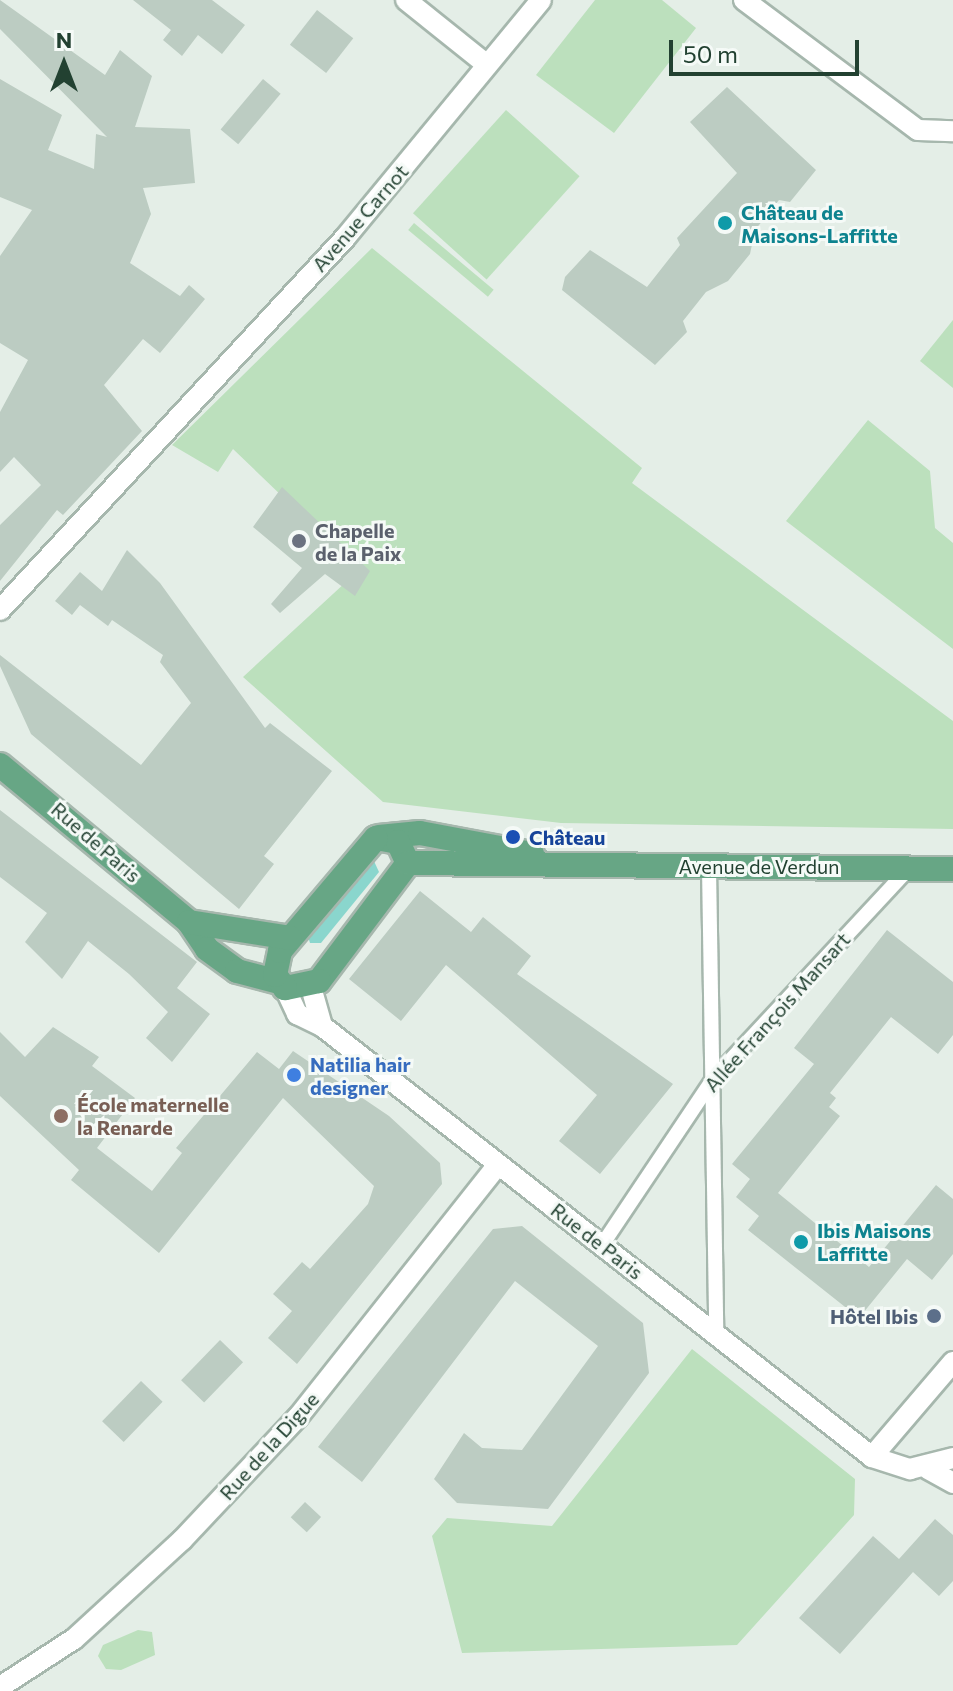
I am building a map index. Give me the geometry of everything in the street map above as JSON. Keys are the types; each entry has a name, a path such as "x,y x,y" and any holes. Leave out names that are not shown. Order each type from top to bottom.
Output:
{"main road":[{"path":"0,744 42,796"},
{"name":"Rue de Paris","path":"0,765 42,796 189,922 207,949 237,971 282,985"},
{"name":"Avenue de Verdun","path":"376,838 420,833 565,863"},
{"path":"376,838 398,842 408,863 311,987 282,985 276,965 290,938 376,838"},
{"name":"Avenue de Verdun","path":"408,863 953,869"},
{"path":"189,922 290,938"}],"street":[{"path":"406,0 486,64"},
{"name":"Avenue Carnot","path":"0,610 345,238 541,0"},
{"path":"744,0 892,114 945,133"},
{"path":"709,867 716,1333"},
{"name":"Allée François Mansart","path":"602,1245 713,1079 909,868"},
{"name":"Rue de Paris","path":"282,985 292,1009 322,1026 872,1457 928,1469 953,1483"},
{"path":"311,987 322,1026"},
{"name":"Rue de la Digue","path":"0,1687 74,1639 182,1540 298,1417 498,1165"},
{"path":"872,1457 953,1362"},
{"path":"928,1469 953,1458"}],"green space":[{"path":"595,0 662,0 696,28 614,133 536,75"},
{"path":"506,110 580,176 487,280 413,213"},
{"path":"414,223 494,290 488,297 408,230"},
{"path":"372,248 642,468 632,483 953,721 953,829 561,823 383,802 243,677 359,570 233,449 218,472 172,445"},
{"path":"953,320 953,388 920,361"},
{"path":"868,420 930,471 935,528 953,543 953,649 786,521"},
{"path":"692,1349 855,1479 854,1515 737,1645 462,1653 432,1536 447,1518 552,1526"},
{"path":"138,1630 152,1632 155,1655 121,1670 106,1669 98,1656 103,1645"}],"water":[{"path":"373,859 379,872 321,943 310,943 307,933"}],"building":[{"path":"0,0 105,75 120,50 152,76 135,127 190,129 195,183 143,188 151,214 130,263 180,296 189,285 205,299 160,353 143,339 104,385 142,431 63,515 57,510 0,581 0,525 41,485 14,457 0,472 0,412 28,360 0,343 0,256 32,210 0,197 0,79 62,115 48,150 94,169 96,134 107,137 0,29"},
{"path":"133,0 212,0 245,25 222,54 198,35 182,56 163,40 171,30"},
{"path":"317,10 353,38 326,73 290,45"},
{"path":"263,79 281,94 238,144 221,130"},
{"name":"Château de Maisons-Laffitte","path":"727,87 816,170 790,202 779,200 755,230 750,254 728,281 706,292 683,321 687,332 655,365 562,290 565,277 590,250 647,287 680,245 677,238 737,173 690,122"},
{"name":"Chapelle de la Paix","path":"282,487 370,571 355,596 325,574 280,613 271,604 302,568 253,527"},
{"path":"127,550 160,583 265,728 270,723 332,771 264,856 274,864 239,909 31,734 0,666 0,655 141,765 191,703 160,662 163,655 112,620 108,626 80,605 72,615 55,601 80,572 102,591"},
{"path":"0,810 197,962 177,988 210,1014 172,1062 146,1038 168,1012 129,974 88,941 62,979 25,942 47,913 0,877"},
{"path":"420,891 471,932 483,917 531,956 517,974 673,1084 600,1174 559,1141 597,1095 446,965 401,1021 349,979"},
{"path":"887,930 953,982 953,1035 938,1054 891,1017 830,1093 836,1098 829,1107 840,1116 778,1193 869,1267 936,1185 953,1199 953,1254 932,1280 907,1259 859,1318 748,1230 759,1216 736,1197 750,1179 732,1164 814,1064 794,1048"},
{"path":"53,1027 99,1057 92,1066 135,1098 97,1148 152,1191 182,1153 176,1148 257,1052 279,1069 293,1051 389,1116 440,1163 442,1184 297,1364 268,1338 292,1311 273,1294 302,1262 310,1269 368,1204 374,1186 283,1098 159,1253 71,1180 79,1170 0,1096 0,1032 25,1057"},
{"path":"522,1226 643,1323 649,1373 548,1509 457,1503 434,1479 464,1433 482,1448 522,1450 598,1346 515,1281 362,1482 318,1447 493,1229"},
{"path":"220,1340 243,1362 204,1403 181,1380"},
{"path":"141,1381 163,1402 124,1442 102,1421"},
{"path":"305,1502 321,1517 307,1532 291,1517"},
{"path":"935,1519 953,1535 953,1581 939,1596 913,1572 840,1654 799,1618 873,1536 899,1559"}],"place":[{"name":"Château de Maisons-Laffitte","path":"725,223"},
{"name":"Chapelle de la Paix","path":"299,541"},
{"name":"Château","path":"513,837"},
{"name":"Natilia hair designer","path":"294,1075"},
{"name":"École maternelle la Renarde","path":"61,1116"},
{"name":"Ibis Maisons Laffitte","path":"801,1242"},
{"name":"Hôtel Ibis","path":"934,1316"}]}
